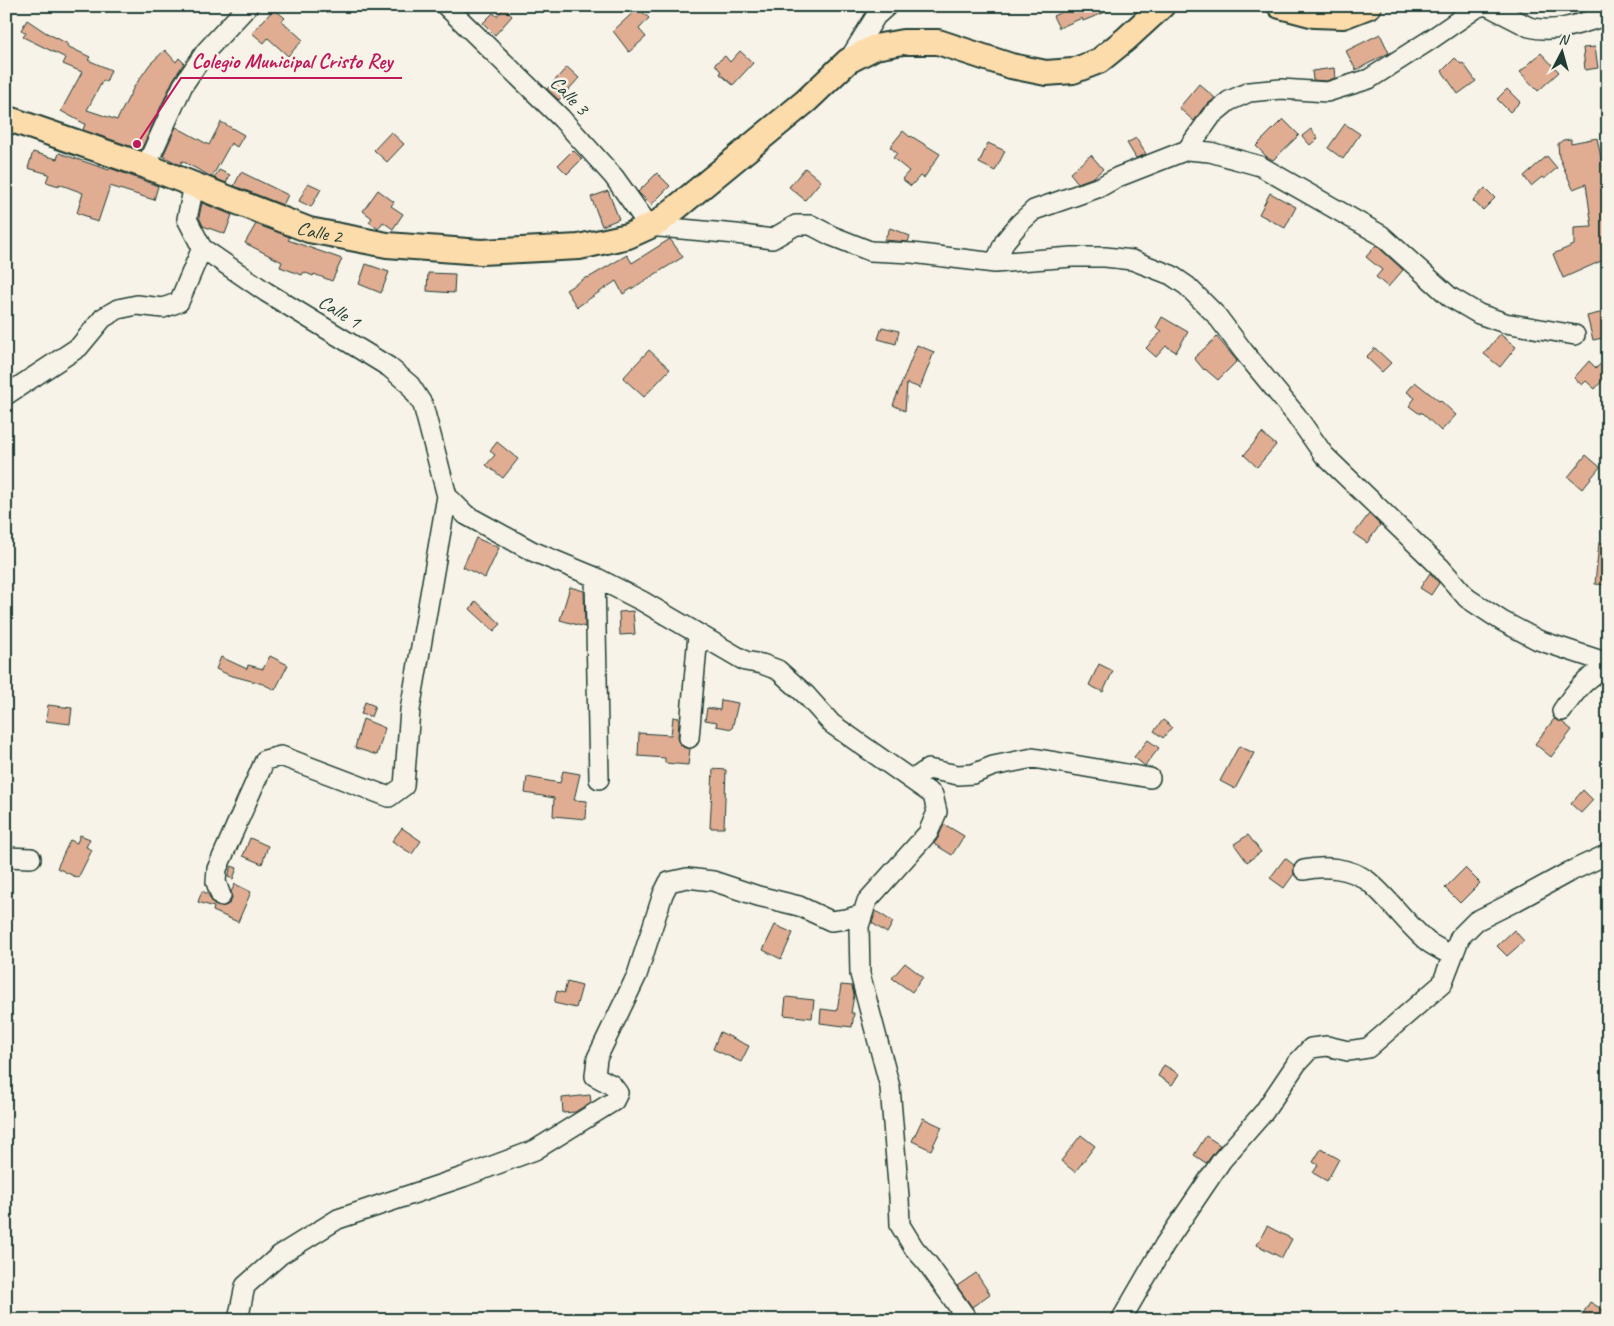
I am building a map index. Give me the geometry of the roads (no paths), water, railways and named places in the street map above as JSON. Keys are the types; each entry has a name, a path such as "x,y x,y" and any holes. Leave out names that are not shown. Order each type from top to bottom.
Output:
{"main road":[{"name":"Calle 2","path":"6,118 146,166 309,230 387,245 481,252 579,247 628,236 659,222 806,101 848,61 875,46 903,42 938,42 1011,66 1046,73 1073,71 1100,61 1162,6"},
{"path":"1280,6 1314,15 1343,16 1369,6"}],"street":[{"path":"146,166 183,85 206,51 248,6"},
{"name":"Calle 3","path":"446,6 561,118 614,177 649,226"},
{"path":"848,61 876,16 887,6"},
{"path":"1187,150 1212,115 1228,101 1249,92 1281,89 1327,92 1368,79 1438,36 1478,7 1483,6"},
{"path":"1488,6 1536,29 1569,27 1608,15"},
{"path":"995,263 1005,241 1034,210 1100,187 1118,176 1187,150 1210,152 1260,166 1381,236 1450,298 1479,314 1505,323 1575,335"},
{"name":"Calle 1","path":"194,185 187,218 202,248 266,292 389,367 410,385 424,406 447,496"},
{"path":"649,226 772,239 796,225 811,225 832,236 870,251 912,253 995,263 1072,257 1105,257 1132,260 1171,275 1187,286 1217,316 1296,415 1324,455 1440,567 1467,598 1502,621 1538,640 1608,663"},
{"path":"6,395 79,347 103,318 118,309 137,305 163,308 179,302 202,248"},
{"path":"447,496 466,515 532,551 595,577 642,601 745,661 762,664 778,670 806,695 832,724 933,795 937,812 928,833 867,901 859,926 860,974 890,1087 900,1225 914,1248 928,1264 961,1316"},
{"path":"221,896 216,882 217,869 266,760 281,756 388,797 404,786 410,710 447,496"},
{"path":"595,577 599,779"},
{"path":"689,738 698,635"},
{"path":"1562,711 1572,696 1586,682 1600,670 1608,668"},
{"path":"912,780 928,769 958,775 972,774 993,766 1033,758 1150,778"},
{"path":"1121,1320 1165,1244 1222,1160 1264,1112 1297,1064 1311,1048 1326,1046 1348,1051 1368,1048 1442,984 1460,937 1476,921 1569,872 1608,854"},
{"path":"6,857 31,858"},
{"path":"1304,870 1318,867 1332,868 1367,880 1429,943 1452,956"},
{"path":"238,1320 245,1286 280,1255 338,1219 455,1180 535,1150 614,1101 618,1093 616,1089 595,1076 597,1058 636,975 663,894 670,882 686,878 713,881 758,896 798,906 831,921 862,914"}],"place":[{"name":"Colegio Municipal Cristo Rey","path":"137,144"}]}
